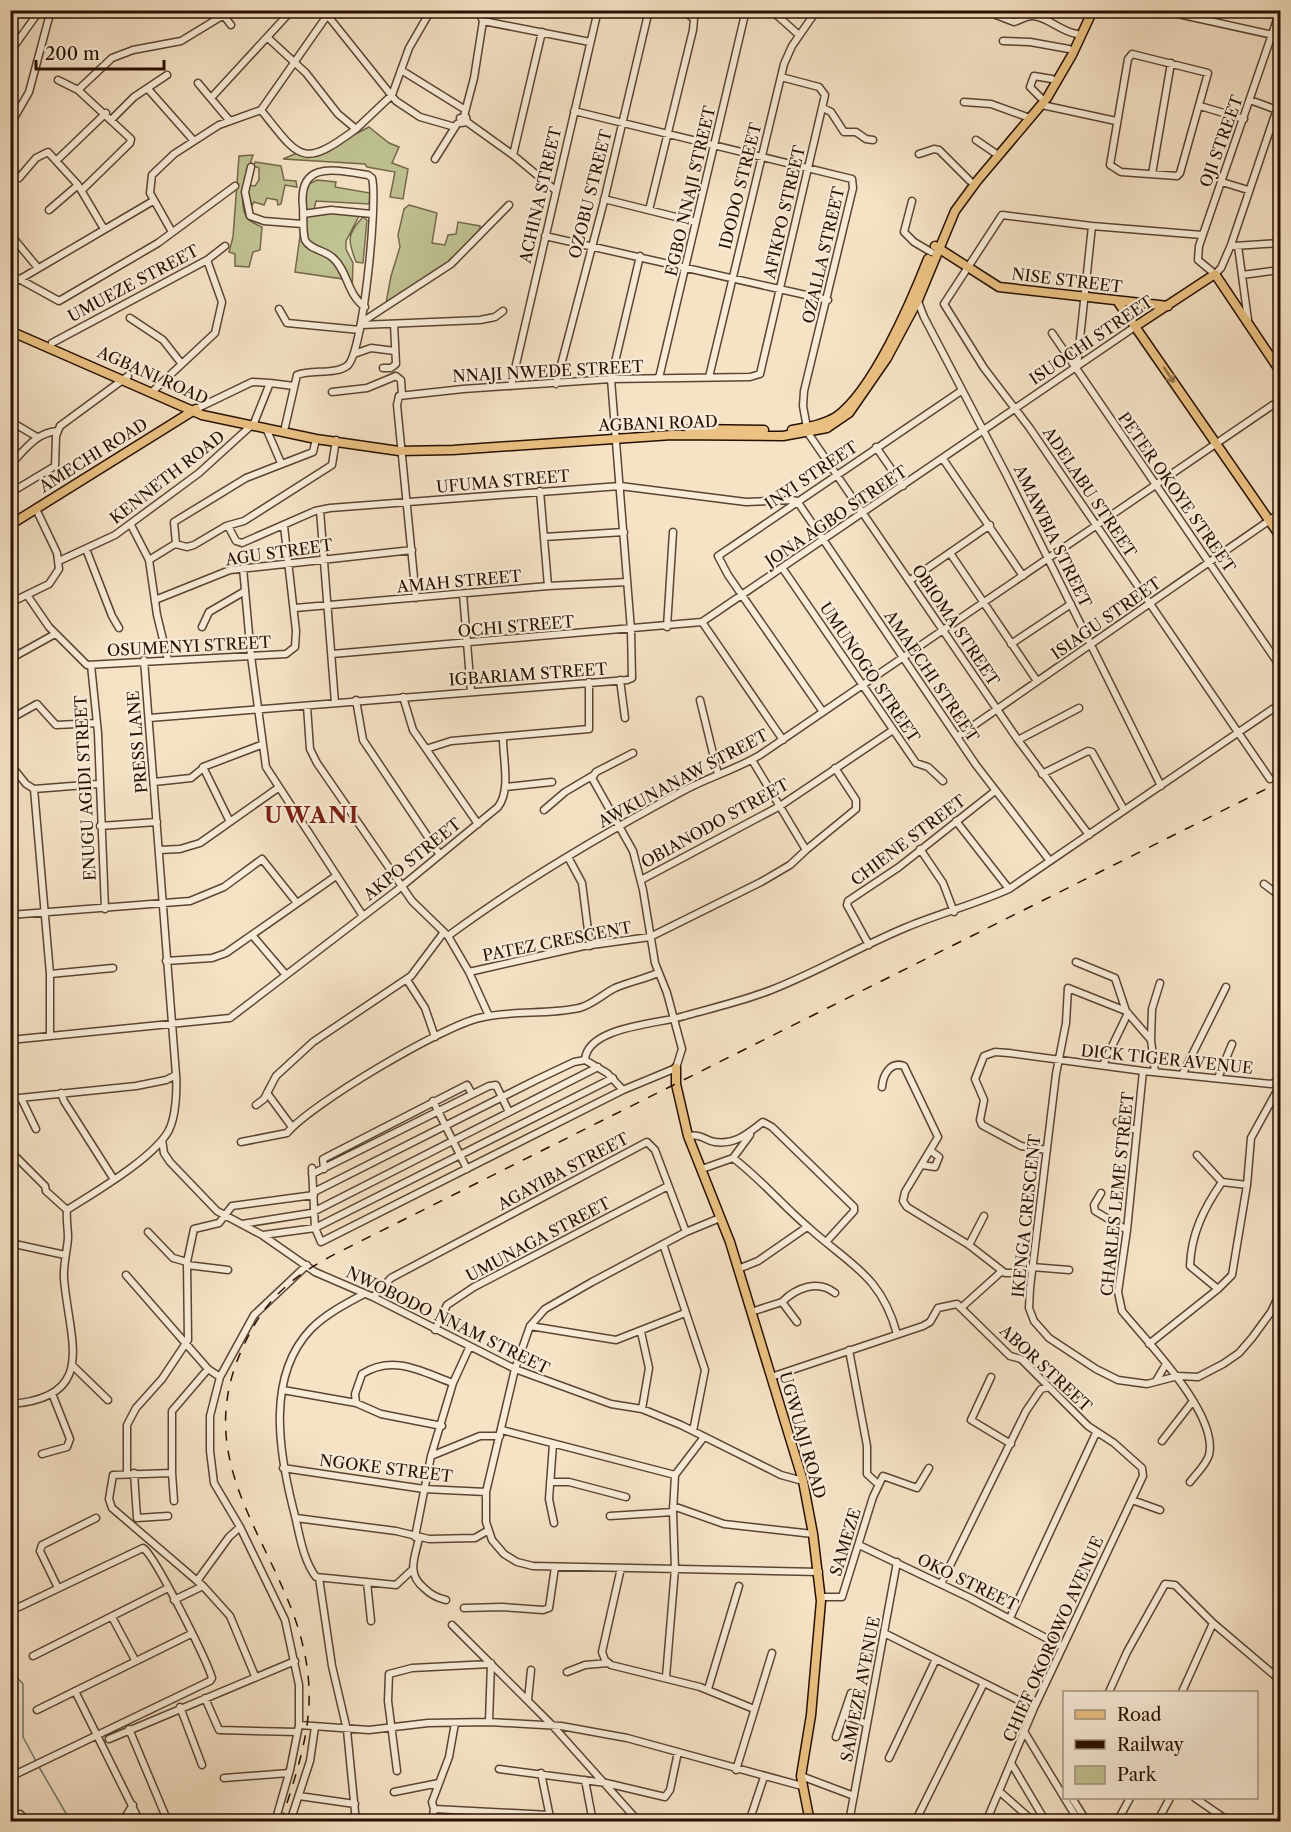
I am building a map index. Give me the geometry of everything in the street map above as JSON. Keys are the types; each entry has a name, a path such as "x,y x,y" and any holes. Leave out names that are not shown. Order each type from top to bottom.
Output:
{"main road":[{"name":"AGBANI ROAD","path":"10,331 126,378 194,410 316,439 402,449 614,437 807,430 839,422 860,400 887,358 916,297 946,218 970,181 1041,102 1087,10"},
{"name":"AGBANI ROAD","path":"934,248 968,192 1041,102 1072,55 1093,10"},
{"name":"NISE STREET","path":"934,248 999,287 1168,306"},
{"name":"ISUOCHI STREET","path":"1136,326 1215,274"},
{"path":"1215,274 1281,371"},
{"path":"1118,302 1281,536"},
{"name":"AGBANI ROAD","path":"10,326 52,343 194,410"},
{"name":"AMECHI ROAD","path":"10,525 194,410"},
{"name":"AGBANI ROAD","path":"253,424 285,427 402,449"},
{"name":"UGWUAJI ROAD","path":"676,1068 676,1084 688,1136 738,1269 803,1481 820,1572 821,1597 811,1715 801,1776 810,1821"}],"street":[{"path":"10,52 40,10"},
{"path":"10,125 28,92 51,10"},
{"path":"78,90 112,58 133,50 181,41 232,10"},
{"path":"211,98 292,10"},
{"path":"261,110 292,148 302,155 314,155 325,151 356,129 383,106 392,95 409,48 432,10"},
{"path":"435,159 462,119 474,78 483,21 478,10"},
{"name":"ACHINA STREET","path":"511,386 598,10"},
{"name":"OZOBU STREET","path":"556,384 604,199 649,10"},
{"path":"649,210 693,30 693,15 683,10"},
{"name":"EGBO NNAJI STREET","path":"659,378 746,10"},
{"path":"771,10 799,35"},
{"name":"IDODO STREET","path":"709,377 786,56 817,10"},
{"path":"994,10 996,15 1014,22 1030,16 1039,17 1059,30 1077,34"},
{"path":"1160,10 1187,13 1273,35"},
{"path":"172,232 153,201 149,188 152,175 171,157 229,120 261,110 329,13 396,101 420,117 462,119"},
{"name":"OJI STREET","path":"1215,274 1198,260 1202,235 1280,13"},
{"path":"224,16 231,25"},
{"path":"483,21 590,42"},
{"path":"513,155 542,32"},
{"path":"268,38 306,73 338,114 356,129"},
{"path":"1003,41 1030,42 1069,49"},
{"path":"1132,54 1208,73 1200,106 1180,173 1172,177 1121,172 1110,165 1128,59 1132,54"},
{"path":"1152,174 1171,63"},
{"path":"401,70 555,190"},
{"path":"112,119 134,97 166,75"},
{"path":"1053,79 1040,75 1034,76 1031,81 1030,87 1041,102 1116,121"},
{"path":"781,77 822,89 825,95 823,108 831,112 844,132 856,132 866,139 873,140"},
{"path":"49,210 80,188 131,141 112,119 78,90 58,80"},
{"path":"198,83 229,120"},
{"path":"148,89 194,141"},
{"path":"1251,100 1277,110"},
{"path":"1215,274 1234,246 1248,190 1281,100"},
{"path":"964,102 991,104 1027,117"},
{"path":"1200,106 1244,119"},
{"name":"AFIKPO STREET","path":"750,377 761,372 823,108"},
{"name":"OZALLA STREET","path":"574,111 809,167 848,177 854,182 828,300 804,391 807,430"},
{"path":"57,160 105,113"},
{"path":"976,140 995,153"},
{"path":"919,154 934,149 939,150 970,181"},
{"path":"19,178 44,152 57,160 80,188 104,229"},
{"path":"251,167 245,192 247,212 257,220 302,224"},
{"path":"285,427 299,374 343,368 350,363 364,307 372,214 372,178 368,175 331,170 313,174 304,182 301,195 302,224 307,245 334,259 352,296 364,307"},
{"path":"1222,182 1248,190"},
{"path":"10,274 59,301 158,243 235,186"},
{"path":"604,199 696,222"},
{"path":"10,285 153,201"},
{"path":"912,201 904,232 914,242 934,248"},
{"path":"361,326 451,264 509,205"},
{"path":"303,214 331,210 372,214"},
{"path":"969,267 1002,215 1092,226 1202,235"},
{"path":"1076,368 1092,226"},
{"path":"10,234 38,268"},
{"path":"545,236 828,300"},
{"path":"1234,246 1281,243"},
{"name":"UMUEZE STREET","path":"52,343 207,260 225,246"},
{"path":"1234,246 1242,275 1248,325"},
{"name":"IGBARIAM STREET","path":"149,718 627,680 634,674 611,379 640,256"},
{"path":"153,391 214,334 222,298 207,260"},
{"name":"ADELABU STREET","path":"969,267 944,304 984,368 1035,436 1240,732 1270,779"},
{"path":"1242,275 1281,270"},
{"name":"AMAWBIA STREET","path":"916,297 961,391 985,432 1161,786"},
{"path":"279,309 287,323 361,326 480,320 495,317 503,311"},
{"path":"130,318 163,340 181,363"},
{"path":"383,368 396,365 394,324"},
{"name":"ISUOCHI STREET","path":"985,432 1136,326"},
{"name":"PETER OKOYE STREET","path":"1052,333 1281,666"},
{"path":"354,354 376,348 395,351"},
{"path":"332,392 367,388 396,376 400,380 402,395 397,405 416,598"},
{"name":"NNAJI NWEDE STREET","path":"402,395 611,379 750,377"},
{"path":"10,493 55,466 58,431 64,423 126,378"},
{"path":"194,410 232,389 252,382 294,386"},
{"path":"253,424 270,383"},
{"name":"INYI STREET","path":"743,596 718,560 719,553 961,391"},
{"name":"AWKUNANAW STREET","path":"256,1105 267,1093 276,1076 313,1042 407,980 446,934 621,826 718,774 752,760 1048,561 1281,400"},
{"path":"10,421 37,437"},
{"name":"KENNETH ROAD","path":"59,561 131,525 199,473 253,424"},
{"path":"266,427 281,463"},
{"name":"OBIOMA STREET","path":"807,430 835,475 1018,740 1089,835"},
{"path":"10,465 37,437 49,431 58,431"},
{"name":"JONA AGBO STREET","path":"702,622 985,432"},
{"path":"176,544 174,522 237,483 281,463 313,452 316,439"},
{"path":"149,560 176,544 187,547 194,545 228,526 244,521 331,466 336,440"},
{"path":"876,447 903,486"},
{"path":"943,459 1023,576"},
{"name":"UFUMA STREET","path":"228,526 240,543 320,510 620,486 746,502 789,499 797,501"},
{"path":"540,491 548,586"},
{"name":"AMAECHI STREET","path":"797,501 957,737 995,791 1050,861"},
{"path":"10,603 54,580 59,569 59,561 36,509"},
{"path":"320,510 335,703"},
{"name":"ISIAGU STREET","path":"957,737 1281,513"},
{"path":"131,525 149,560 168,660"},
{"path":"909,581 990,525"},
{"name":"OSUMENYI STREET","path":"27,595 56,634 82,662 92,665 144,660 286,654 294,650 295,608 284,526"},
{"path":"544,537 624,532"},
{"path":"667,627 673,532"},
{"path":"87,549 113,618 119,628"},
{"name":"AGU STREET","path":"155,600 208,578 243,568 412,550"},
{"path":"950,553 1037,681"},
{"path":"243,568 261,745 266,767 363,915"},
{"name":"UMUNOGO STREET","path":"783,569 916,763 928,767 943,781"},
{"name":"AMAH STREET","path":"295,608 548,586 627,582"},
{"path":"202,627 209,612 245,591"},
{"path":"463,594 471,691"},
{"path":"743,596 823,712"},
{"path":"1011,644 1071,604"},
{"path":"702,622 783,740"},
{"name":"OCHI STREET","path":"332,654 667,627 702,622"},
{"path":"10,659 56,634"},
{"name":"PRESS LANE","path":"144,660 176,1075 172,1122 162,1140"},
{"name":"ENUGU AGIDI STREET","path":"92,665 97,723 105,909"},
{"path":"620,680 624,718"},
{"path":"426,749 451,741 503,739 589,729 589,682"},
{"path":"403,697 409,722 478,824"},
{"path":"356,700 363,740 440,855"},
{"path":"700,700 718,774"},
{"path":"10,719 37,704 56,725 97,723"},
{"path":"585,1060 592,1046 612,1033 674,1019 770,990 907,927 954,912 1010,889 1281,704"},
{"path":"307,706 310,749 314,758 418,910 446,934 469,972 489,1016"},
{"path":"1018,740 1079,708"},
{"name":"OBIANODO STREET","path":"640,880 780,806 893,730"},
{"path":"503,739 505,787 552,782"},
{"path":"154,782 191,778 204,765 261,745"},
{"path":"1042,774 1088,751 1092,752 1124,810"},
{"path":"544,810 565,792 633,753"},
{"path":"752,760 806,850"},
{"path":"10,764 26,784 34,789 98,784"},
{"name":"PATEZ CRESCENT","path":"469,972 590,946 650,937 761,882 790,865 856,808 856,800 835,768"},
{"path":"202,769 230,822"},
{"path":"509,1112 494,1084 324,1169 312,1171 315,1228 321,1242 623,1090 676,1068 682,1049 658,973 633,851 592,776"},
{"name":"AKPO STREET","path":"10,1040 230,1018 478,824 501,803 505,787"},
{"path":"159,850 194,846 278,788"},
{"path":"34,789 50,974 50,1036"},
{"name":"CHIENE STREET","path":"869,945 848,901 921,849 995,791"},
{"path":"956,821 1010,889"},
{"path":"100,826 157,822"},
{"path":"921,849 943,883 954,912"},
{"path":"568,857 582,883 590,946"},
{"path":"10,915 190,901 213,893 262,859 297,903"},
{"path":"166,961 218,957 336,876"},
{"path":"1264,884 1281,896"},
{"path":"252,935 286,975"},
{"path":"1076,962 1114,978 1127,1012 1151,1040"},
{"path":"50,974 113,968"},
{"path":"241,1142 285,1135 292,1127 331,1098 435,1037 468,1022 489,1016 581,1007 619,987 658,973"},
{"path":"407,980 425,1008 435,1037"},
{"path":"1155,1072 1151,1040 1152,1009 1160,983"},
{"path":"1182,1075 1226,987"},
{"name":"IKENGA CRESCENT","path":"1127,1012 1068,988 1032,1267 1029,1308 1032,1317 1044,1334 1114,1378 1137,1384 1178,1376 1199,1376 1239,1353 1275,1305 1281,1293"},
{"path":"1103,1065 1127,1012"},
{"path":"1218,1078 1232,1044"},
{"name":"DICK TIGER AVENUE","path":"1047,1150 1021,1146 986,1128 980,1120 984,1100 975,1079 984,1056 995,1052 1143,1071 1271,1084"},
{"path":"137,1518 127,1425 136,1408 162,1379 186,1344 187,1264 194,1228 212,1227 220,1223 232,1206 314,1193 574,1062 585,1060 598,1067 613,1078 623,1090"},
{"path":"882,1087 885,1074 891,1067 898,1064 904,1066 923,1110 938,1134 938,1140 932,1151 905,1192 904,1204 969,1245 1002,1271 1014,1274 1032,1267 1069,1270"},
{"path":"242,1224 313,1212 598,1067"},
{"name":"CHARLES LEME STREET","path":"1143,1071 1118,1298 1122,1311 1178,1376 1202,1419 1209,1452 1204,1465 1190,1482"},
{"path":"10,1099 136,1086 166,1080 176,1075"},
{"path":"262,1235 315,1228 613,1078"},
{"path":"1271,1084 1281,1080"},
{"path":"1149,1344 1218,1289 1232,1275 1247,1185 1251,1138 1279,1089 1271,1084"},
{"path":"324,1169 323,1159 433,1101 467,1085 472,1094"},
{"path":"61,1093 113,1178"},
{"path":"267,1093 292,1127"},
{"path":"21,1098 36,1129"},
{"path":"433,1101 467,1168"},
{"path":"702,1169 733,1158 750,1135 764,1122 783,1135 854,1207 854,1211 826,1242"},
{"path":"1117,1122 1125,1125 1126,1129 1137,1129"},
{"path":"688,1136 701,1134 712,1142 723,1142 750,1135"},
{"path":"68,1210 113,1178 133,1167 162,1140"},
{"path":"162,1140 164,1153 170,1162 224,1216"},
{"name":"AGAYIBA STREET","path":"373,1297 381,1286 404,1271 647,1142 654,1149 686,1232"},
{"path":"10,1150 45,1186 46,1191 68,1210"},
{"path":"922,1165 935,1167 939,1157 932,1151"},
{"path":"1197,1155 1222,1182 1247,1185"},
{"path":"733,1158 766,1185 807,1227 877,1286 889,1307 897,1334"},
{"path":"1218,1289 1190,1266 1197,1225 1222,1182"},
{"path":"1216,1191 1231,1183"},
{"name":"UMUNAGA STREET","path":"435,1330 447,1305 474,1287 668,1186"},
{"path":"1101,1193 1094,1205 1095,1211 1127,1230"},
{"path":"10,1404 30,1403 54,1396 73,1366 64,1280 68,1210"},
{"name":"NWOBODO NNAM STREET","path":"224,1216 262,1235 315,1272 373,1297 469,1348 515,1369 611,1404 642,1410 693,1431 781,1475 803,1481"},
{"path":"969,1245 984,1216"},
{"path":"720,1218 686,1232 545,1309 530,1326 515,1369 486,1492 487,1531 498,1548 509,1558 524,1564 555,1567 820,1572"},
{"path":"738,1269 758,1261 807,1227"},
{"path":"148,1232 173,1258 187,1264 228,1270"},
{"path":"10,1243 65,1255"},
{"path":"663,1244 705,1370 693,1431"},
{"path":"274,1821 289,1773 298,1728 299,1685 285,1620 240,1527 213,1483 210,1416 220,1377 254,1315 307,1265"},
{"path":"771,1377 930,1322 942,1306 957,1304 962,1307 1002,1271"},
{"path":"126,1275 208,1369 220,1377"},
{"path":"751,1312 782,1302 807,1287 826,1287 835,1293"},
{"path":"364,1294 329,1314 306,1334 292,1356 283,1390 280,1444 283,1468 306,1556 314,1575 319,1578 399,1584 411,1571"},
{"path":"782,1302 797,1322"},
{"name":"ABOR STREET","path":"962,1307 1010,1356 1021,1359 1096,1433 1114,1443 1142,1468"},
{"path":"530,1326 612,1340 642,1332 686,1313"},
{"path":"642,1332 650,1368 642,1410"},
{"path":"446,1600 428,1592 414,1580 411,1571 424,1489 432,1456 453,1383 469,1348"},
{"path":"849,1350 867,1446 867,1474 878,1484"},
{"path":"356,1403 355,1394 363,1374 380,1364 396,1363 453,1383"},
{"path":"1156,1381 1166,1364"},
{"path":"73,1366 108,1400"},
{"path":"174,1501 172,1411 208,1369"},
{"path":"991,1377 971,1420 1011,1444"},
{"path":"941,1584 1034,1397 1041,1389 1049,1387"},
{"path":"283,1390 356,1403 381,1414 442,1426"},
{"path":"42,1454 67,1447 70,1439 54,1396"},
{"path":"1162,1441 1193,1401"},
{"path":"432,1456 480,1436 501,1433 675,1475"},
{"path":"1010,1618 1096,1433"},
{"path":"666,1677 675,1569 673,1509 675,1475 704,1437"},
{"path":"553,1444 549,1499 554,1523"},
{"name":"NGOKE STREET","path":"283,1468 424,1489 486,1492"},
{"name":"SAMEZE","path":"821,1597 842,1597 878,1484 883,1476 917,1488 929,1468"},
{"name":"CHIEF OKOROWO AVENUE","path":"986,1821 1034,1708 1143,1476 1142,1468"},
{"path":"172,1473 114,1475 109,1499 111,1508 203,1586 230,1616 255,1676"},
{"path":"550,1482 569,1482 626,1497"},
{"path":"1132,1500 1160,1510"},
{"path":"610,1516 673,1509 724,1524 813,1534"},
{"path":"126,1523 137,1518 168,1516"},
{"path":"58,1588 40,1551 42,1545 96,1518"},
{"path":"296,1518 396,1531 417,1537 475,1538 487,1531"},
{"path":"197,1581 229,1537 240,1527"},
{"name":"OKO STREET","path":"859,1545 1010,1618 1063,1647"},
{"path":"10,1777 46,1757 210,1681 211,1674 149,1552 143,1548 19,1607"},
{"name":"SAM EZE AVENUE","path":"849,1821 865,1723 897,1562"},
{"path":"464,1608 502,1607 543,1610 549,1608 555,1567"},
{"path":"608,1664 602,1652 621,1568"},
{"path":"319,1578 332,1666 347,1730 356,1821"},
{"path":"367,1582 371,1621"},
{"path":"1109,1691 1127,1652 1166,1584 1175,1585 1213,1623 1281,1680"},
{"path":"174,1600 203,1586"},
{"path":"708,1689 739,1586"},
{"path":"33,1656 168,1588"},
{"path":"112,1617 135,1660"},
{"path":"1182,1691 1213,1623"},
{"path":"452,1625 552,1725 639,1821"},
{"path":"884,1633 1034,1708"},
{"path":"37,1710 191,1634"},
{"path":"736,1770 772,1653"},
{"path":"890,1758 936,1659"},
{"path":"109,1738 295,1660"},
{"path":"489,1722 490,1663"},
{"path":"398,1771 388,1701 388,1680 392,1672 412,1668 490,1663"},
{"path":"567,1672 585,1665 608,1664 708,1689 754,1709"},
{"path":"528,1701 531,1670"},
{"path":"915,1821 984,1683"},
{"path":"75,1691 99,1734 140,1821"},
{"path":"836,1737 851,1693"},
{"path":"205,1698 219,1730 315,1727 381,1730 392,1726 455,1722 552,1725 627,1738 736,1770 802,1786"},
{"path":"180,1707 202,1765"},
{"path":"844,1715 865,1723"},
{"path":"432,1821 434,1809 432,1802 449,1757 455,1722"},
{"path":"290,1821 310,1761 315,1727"},
{"path":"129,1729 168,1821"},
{"path":"1025,1733 1063,1795"},
{"path":"499,1769 606,1783 667,1796 678,1752"},
{"path":"1011,1763 1046,1821"},
{"path":"224,1778 289,1773"},
{"path":"434,1809 550,1818 541,1773"},
{"path":"801,1776 854,1796"},
{"path":"749,1821 764,1777"},
{"path":"585,1780 593,1821"},
{"path":"394,1792 439,1783"},
{"path":"999,1791 1034,1821"},
{"path":"299,1796 355,1804"},
{"path":"1066,1799 1079,1821"},
{"path":"1073,1799 1087,1821"},
{"path":"1117,1821 1129,1799"},
{"path":"1157,1821 1169,1799"},
{"path":"1198,1799 1230,1821"},
{"path":"1023,1812 1036,1802"},
{"path":"122,1821 133,1805"},
{"path":"10,1820 20,1814 28,1821"},
{"path":"891,1818 898,1821"}],"green space":[{"path":"369,127 389,143 399,147 392,163 408,169 403,199 390,197 395,172 367,167 365,164 283,159 297,153 309,157"},
{"path":"253,155 244,188 243,206 249,220 262,227 260,250 253,252 249,267 235,266 235,254 229,252 233,237 239,156"},
{"path":"255,162 281,166 284,180 296,181 297,187 285,185 281,204 278,205 277,200 267,198 264,205 254,202 249,210 248,185 255,186 259,180 259,168 254,166"},
{"path":"317,180 336,182 335,187 370,193 369,204 316,201 314,210 305,210 305,186"},
{"path":"409,205 437,213 432,243 445,245 448,235 456,234 458,222 480,226 480,231 449,265 386,303 400,247 398,235 404,209"},
{"path":"331,212 359,216 346,241 346,249 353,263 352,291 340,265 308,242 304,225 305,215"},
{"path":"363,217 367,220 363,263 356,262 350,238"},
{"path":"301,229 306,245 337,263 343,279 295,272"}],"waterway":[{"path":"10,1626 14,1635 10,1644"},
{"path":"10,1670 23,1684 23,1737 37,1763"},
{"path":"39,1767 71,1822"}],"railway":[{"path":"281,1822 298,1768 306,1731 308,1675 299,1632 234,1476 226,1436 228,1393 243,1347 260,1316 281,1291 306,1271 337,1253 1280,782"}],"district":[{"name":"UWANI","path":"312,815"}]}
